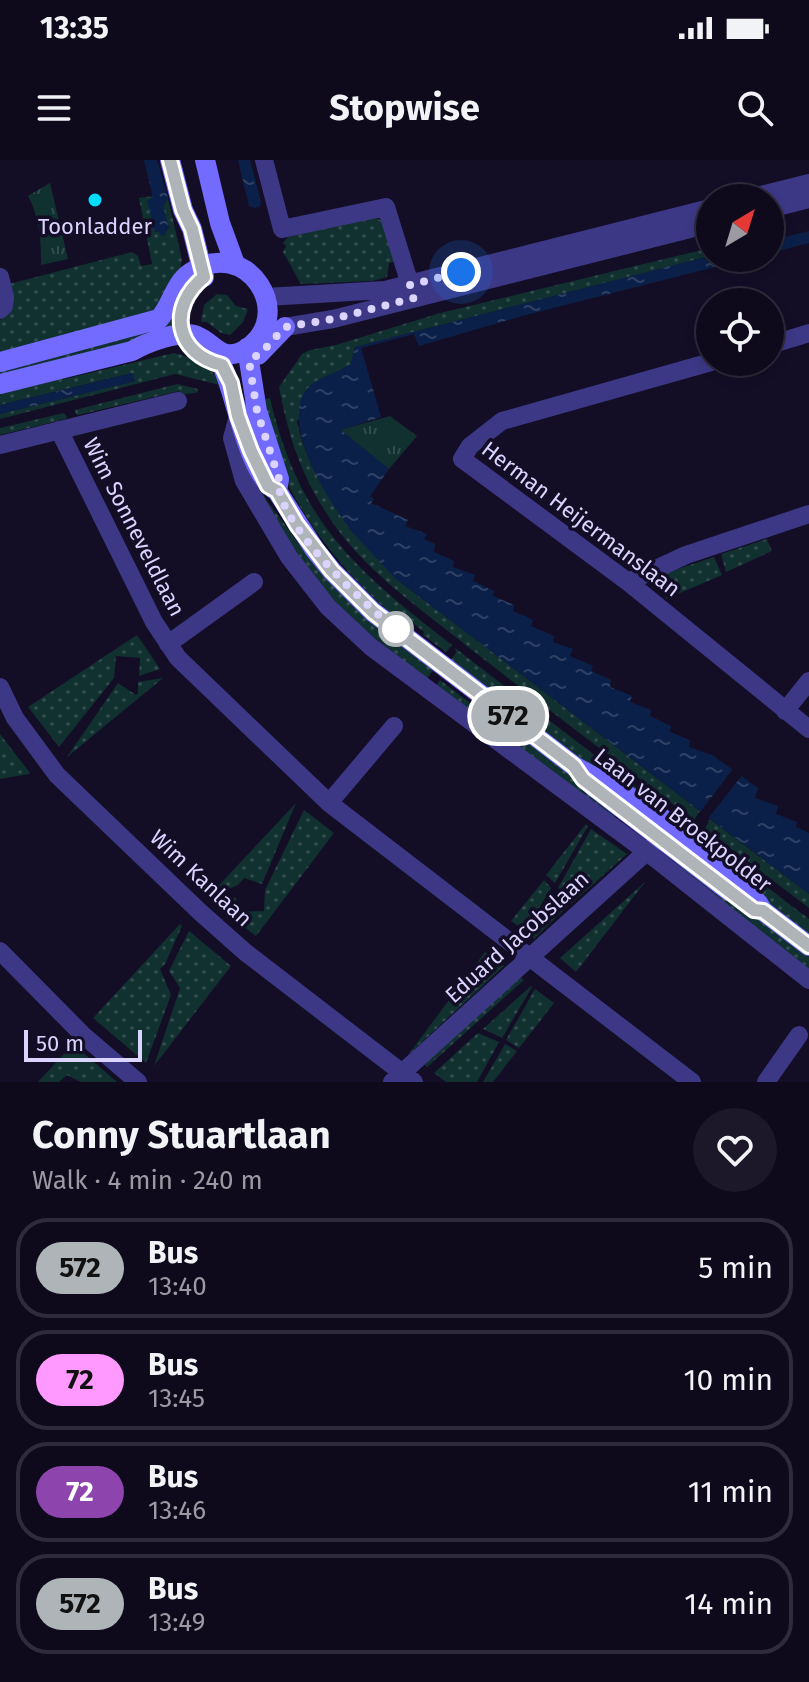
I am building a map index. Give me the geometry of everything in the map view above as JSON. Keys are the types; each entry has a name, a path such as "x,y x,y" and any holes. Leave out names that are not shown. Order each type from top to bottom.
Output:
{"main road":[{"path":"0,362 159,319 166,312 180,283 199,272 216,261 235,264 260,283 266,297 266,320 248,354 222,365 206,361 186,339 181,327 182,308 199,272 192,229 183,210 170,160"},
{"path":"205,160 220,223 235,264"},
{"path":"199,272 231,277 253,295 266,297"},
{"path":"0,384 132,351 147,343 197,336 224,353 262,352 285,327"},
{"name":"Laan van Broekpolder","path":"248,354 257,411 279,479 277,491"},
{"name":"Laan van Broekpolder","path":"222,365 231,383 238,416 268,486 277,491 315,550 351,591 441,665 574,766 633,798 659,838 713,860 763,911 809,946"}],"street":[{"path":"264,160 282,229 386,207 412,292"},
{"path":"784,189 809,183"},
{"path":"784,205 809,199"},
{"path":"285,327 333,319 412,292 696,212"},
{"path":"266,297 385,290 412,292 696,227"},
{"path":"0,277 5,297 2,308"},
{"path":"784,341 809,333"},
{"name":"Herman Heijermanslaan","path":"696,366 502,421 470,446 462,459 628,582 809,729"},
{"path":"0,445 178,401"},
{"name":"Laan van Broekpolder","path":"238,416 232,438 244,481 289,557 328,607 371,647 659,838 809,980"},
{"name":"Wim Sonneveldlaan","path":"59,430 154,622 168,644 202,682 329,803 692,1082"},
{"path":"628,582 686,555 809,514"},
{"name":"Wim Sonneveldlaan","path":"168,644 254,582"},
{"path":"785,711 809,681"},
{"name":"Wim Kanlaan","path":"0,687 15,718 57,775 245,952 403,1079"},
{"path":"329,803 394,726"},
{"name":"Eduard Jacobslaan","path":"403,1079 528,958 659,838"},
{"path":"0,951 83,1035 138,1082"},
{"path":"766,1082 799,1035"}],"green space":[{"path":"50,183 68,259 41,265 39,229 28,196"},
{"path":"153,196 148,200 156,232 159,231 161,235 169,228 163,207 168,198 182,259 180,271 156,311 0,358 0,320 9,313 12,305 9,284 132,252 138,256 141,266 152,264 139,198"},
{"path":"374,216 383,222 395,262 389,263 387,277 372,281 301,284 283,252 286,246 283,243 288,237"},
{"path":"696,251 696,260 355,347 351,364 339,371 297,421 303,444 322,486 363,543 395,578 700,811 694,820 426,614 373,569 329,517 303,470 279,387 302,354 440,313"},
{"path":"217,294 227,295 236,306 248,309 243,322 230,335 221,333 207,322 201,322 204,305"},
{"path":"174,320 176,330 0,376 0,369"},
{"path":"174,353 194,360 223,380 220,385 175,374 0,419 0,414 135,381 132,373 0,405 0,389 29,382 64,379"},
{"path":"177,384 198,389 198,392 182,395 179,391 76,414 75,410"},
{"path":"270,398 282,441 315,511 359,567 452,645 446,652 423,635 424,632 413,623 410,626 402,620 400,622 347,570 316,531 290,489 277,458 261,400"},
{"path":"64,413 66,419 0,435 0,428"},
{"path":"390,416 417,436 389,469 340,430"},
{"path":"245,459 268,502 310,559 434,669 426,680 334,604 259,500"},
{"path":"767,539 772,551 726,572 721,554"},
{"path":"714,557 722,575 666,599 660,575"},
{"path":"137,635 160,669 139,676 140,658 116,656 114,678 59,747 28,707"},
{"path":"455,648 687,826 586,765 450,661 456,653"},
{"path":"163,678 67,757 118,683 136,695 138,682"},
{"path":"440,680 478,709 482,706 619,811 611,821 435,687"},
{"path":"0,734 30,773 29,774 0,779"},
{"path":"296,803 262,884 244,878 238,885 207,898"},
{"path":"304,810 334,833 256,936 215,904 236,897 237,912 264,911 265,890"},
{"path":"710,819 809,894 809,908 705,829"},
{"path":"586,824 588,826 555,883 546,875"},
{"path":"591,829 627,854 571,904 558,888"},
{"path":"700,836 809,919 809,936 755,895 698,839"},
{"path":"684,861 809,956 809,973 671,866"},
{"path":"544,880 551,888 525,931 511,921"},
{"path":"645,882 576,972 560,958"},
{"path":"556,893 568,906 534,939 530,935"},
{"path":"180,924 182,926 160,969 171,995 146,1063 93,1018"},
{"path":"189,931 231,966 154,1066 180,988 169,971"},
{"path":"485,952 504,966 408,1055"},
{"path":"519,976 524,980 427,1067 423,1063"},
{"path":"531,986 502,1038 483,1029"},
{"path":"535,989 554,1003 519,1048 506,1040"},
{"path":"478,1033 499,1042 477,1082 446,1082 434,1073"},
{"path":"73,1044 117,1082 81,1082 67,1075 59,1082 38,1082"},
{"path":"505,1044 517,1051 493,1082 483,1082"}],"water":[{"path":"144,160 157,160 168,198 163,207 169,228 165,230 166,235 155,232 147,200 153,198"},
{"path":"238,160 250,160 260,206 249,206"},
{"path":"809,231 809,243 784,249 784,237"},
{"path":"696,260 696,272 419,346 414,334 361,348 381,417 341,430 389,469 370,496 374,499 371,503 408,520 405,526 427,534 424,539 435,544 434,552 454,561 453,567 475,575 473,581 494,591 493,596 514,605 513,611 533,620 531,626 554,636 553,642 573,649 570,656 593,666 591,671 611,680 610,687 632,696 630,702 651,710 650,716 671,726 670,732 690,740 689,747 712,755 758,788 755,798 778,806 776,814 797,822 796,827 809,833 809,894 395,578 358,539 331,502 309,459 299,416 302,398 312,384 351,364 355,347"},
{"path":"133,373 135,381 0,414 0,405"}],"pier":[{"path":"735,766 744,773 706,821 698,815"}],"bus line":[{"name":"572","path":"170,160 204,277 186,296 182,308 183,334 191,349 200,357 222,365 231,383 238,416 251,451 268,486 277,491 297,525 332,571 373,612 574,766 583,779 754,910 763,911 809,946"}],"place":[{"name":"Toonladder","path":"95,200"}],"route":[{"path":"396,629 398,631 373,612 332,571 297,525 277,491 279,479 257,411 249,361 285,327 333,319 414,298 410,285 461,272"}]}
